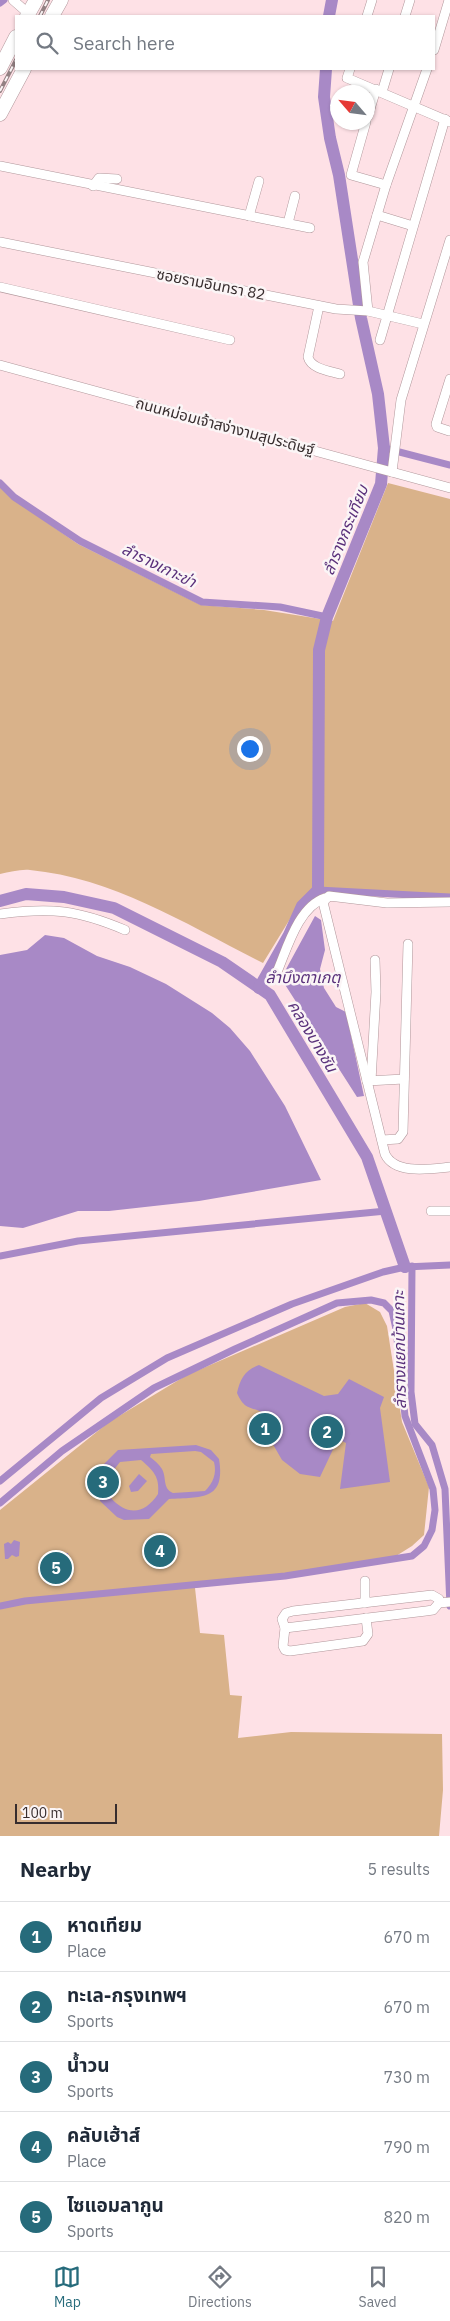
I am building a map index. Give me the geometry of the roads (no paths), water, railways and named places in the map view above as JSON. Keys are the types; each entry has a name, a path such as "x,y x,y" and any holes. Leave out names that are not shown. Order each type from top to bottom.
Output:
{"highway":[{"path":"28,15 36,0"},
{"path":"53,15 61,0"},
{"path":"0,68 15,39"},
{"path":"0,114 23,70"}],"street":[{"path":"367,15 372,0"},
{"path":"405,15 410,0"},
{"path":"435,47 449,0"},
{"path":"13,1 28,15"},
{"path":"350,70 347,78 448,120 413,226 380,340"},
{"path":"375,100 389,70"},
{"path":"368,311 363,262 386,184 427,70"},
{"path":"364,130 351,174 386,184"},
{"path":"0,166 92,186 310,228"},
{"path":"92,186 99,178 117,179"},
{"path":"249,216 259,181"},
{"path":"288,224 295,196"},
{"path":"377,215 413,226"},
{"path":"390,472 396,451 401,400 423,324 447,256 450,240"},
{"name":"ซอยรามอินทรา 82","path":"0,242 319,306 353,311 368,311 423,324"},
{"path":"0,286 230,340"},
{"path":"319,306 308,357 309,362 340,374"},
{"name":"ถนนหม่อมเจ้าสง่างามสุประดิษฐ์","path":"0,366 450,488"},
{"path":"449,431 438,428 436,424 450,378"},
{"path":"277,972 297,926 305,914 314,903 329,896 387,902 450,902"},
{"path":"325,898 323,902 327,920 389,1162 399,1167 450,1167"},
{"path":"0,914 45,910 66,911 100,919 125,930"},
{"path":"382,1140 398,1140 403,1132 408,944"},
{"path":"369,1081 376,992 375,960"},
{"path":"369,1081 404,1079"},
{"path":"431,1212 450,1211"},
{"path":"365,1581 365,1603"},
{"path":"366,1618 368,1634 363,1641 290,1650 286,1650 282,1646 285,1628 282,1619 286,1613 293,1611 432,1595 445,1603"},
{"path":"285,1628 433,1610 445,1603"}],"water":[{"name":"ลำบึงตาเกตุ","path":"315,916 321,920 325,950 320,969 324,988 336,1007 346,1012 364,1096 357,1097 284,983 285,971"},
{"path":"45,935 64,938 97,956 130,967 166,984 212,1013 230,1028 250,1051 285,1106 321,1180 199,1201 109,1211 78,1211 23,1228 0,1226 0,955 27,950"},
{"path":"259,1365 324,1396 338,1394 349,1379 384,1397 380,1408 390,1482 340,1489 346,1443 340,1440 337,1441 320,1477 300,1474 282,1460 271,1441 268,1417 244,1404 237,1393 244,1376"},
{"path":"196,1445 211,1450 219,1459 219,1483 215,1490 201,1497 169,1499 149,1519 124,1520 117,1517 100,1501 98,1482 104,1464 118,1450","holes":["201,1452 214,1462 215,1474 210,1485 205,1491 173,1493 167,1488 162,1469 150,1457 151,1454","141,1460 155,1474 158,1483 158,1494 147,1506 141,1509 129,1510 123,1508 110,1497 109,1476 120,1462"]},
{"path":"139,1474 147,1481 138,1491 131,1492 129,1486"},
{"path":"14,1540 20,1542 19,1556 12,1555 5,1559 4,1544 8,1542 11,1544"},
{"path":"68,1553 71,1580 45,1583 42,1557"}],"waterway":[{"path":"0,3 4,0"},
{"name":"ลำรางกระเทียม","path":"329,15 332,0"},
{"name":"ลำรางกระเทียม","path":"259,988 289,935 302,906 318,890 319,650 327,617 381,484 384,448 378,394 361,318 339,175 330,138 324,97 326,70"},
{"path":"384,448 450,465"},
{"name":"ลำรางเกาะข่า","path":"0,483 14,497 80,541 202,602 280,607 327,617"},
{"path":"318,890 450,897"},
{"name":"คลองบางชัน","path":"0,901 26,894 64,897 114,908 222,962 270,995 367,1157 405,1267"},
{"path":"0,1256 78,1241 386,1211"},
{"path":"0,1481 101,1398 167,1358 292,1304 383,1272 405,1267 450,1265"},
{"name":"ลำรางแยกบ้านเกาะ","path":"412,1266 411,1392 415,1424 432,1445 445,1489 450,1606"},
{"path":"0,1503 62,1451 154,1388 337,1303 371,1300 384,1303 392,1311 396,1329 405,1416 433,1489 435,1510 432,1530 424,1546 412,1556 285,1576 25,1601 0,1606"}],"railway":[{"path":"40,15 48,0"},
{"path":"0,91 15,62"}],"place":[{"name":"หาดเทียม","path":"265,1429"},
{"name":"ทะเล-กรุงเทพฯ","path":"327,1432"},
{"name":"น้ำวน","path":"103,1482"},
{"name":"คลับเฮ้าส์","path":"160,1551"},
{"name":"ไซแอมลากูน","path":"56,1568"}]}
